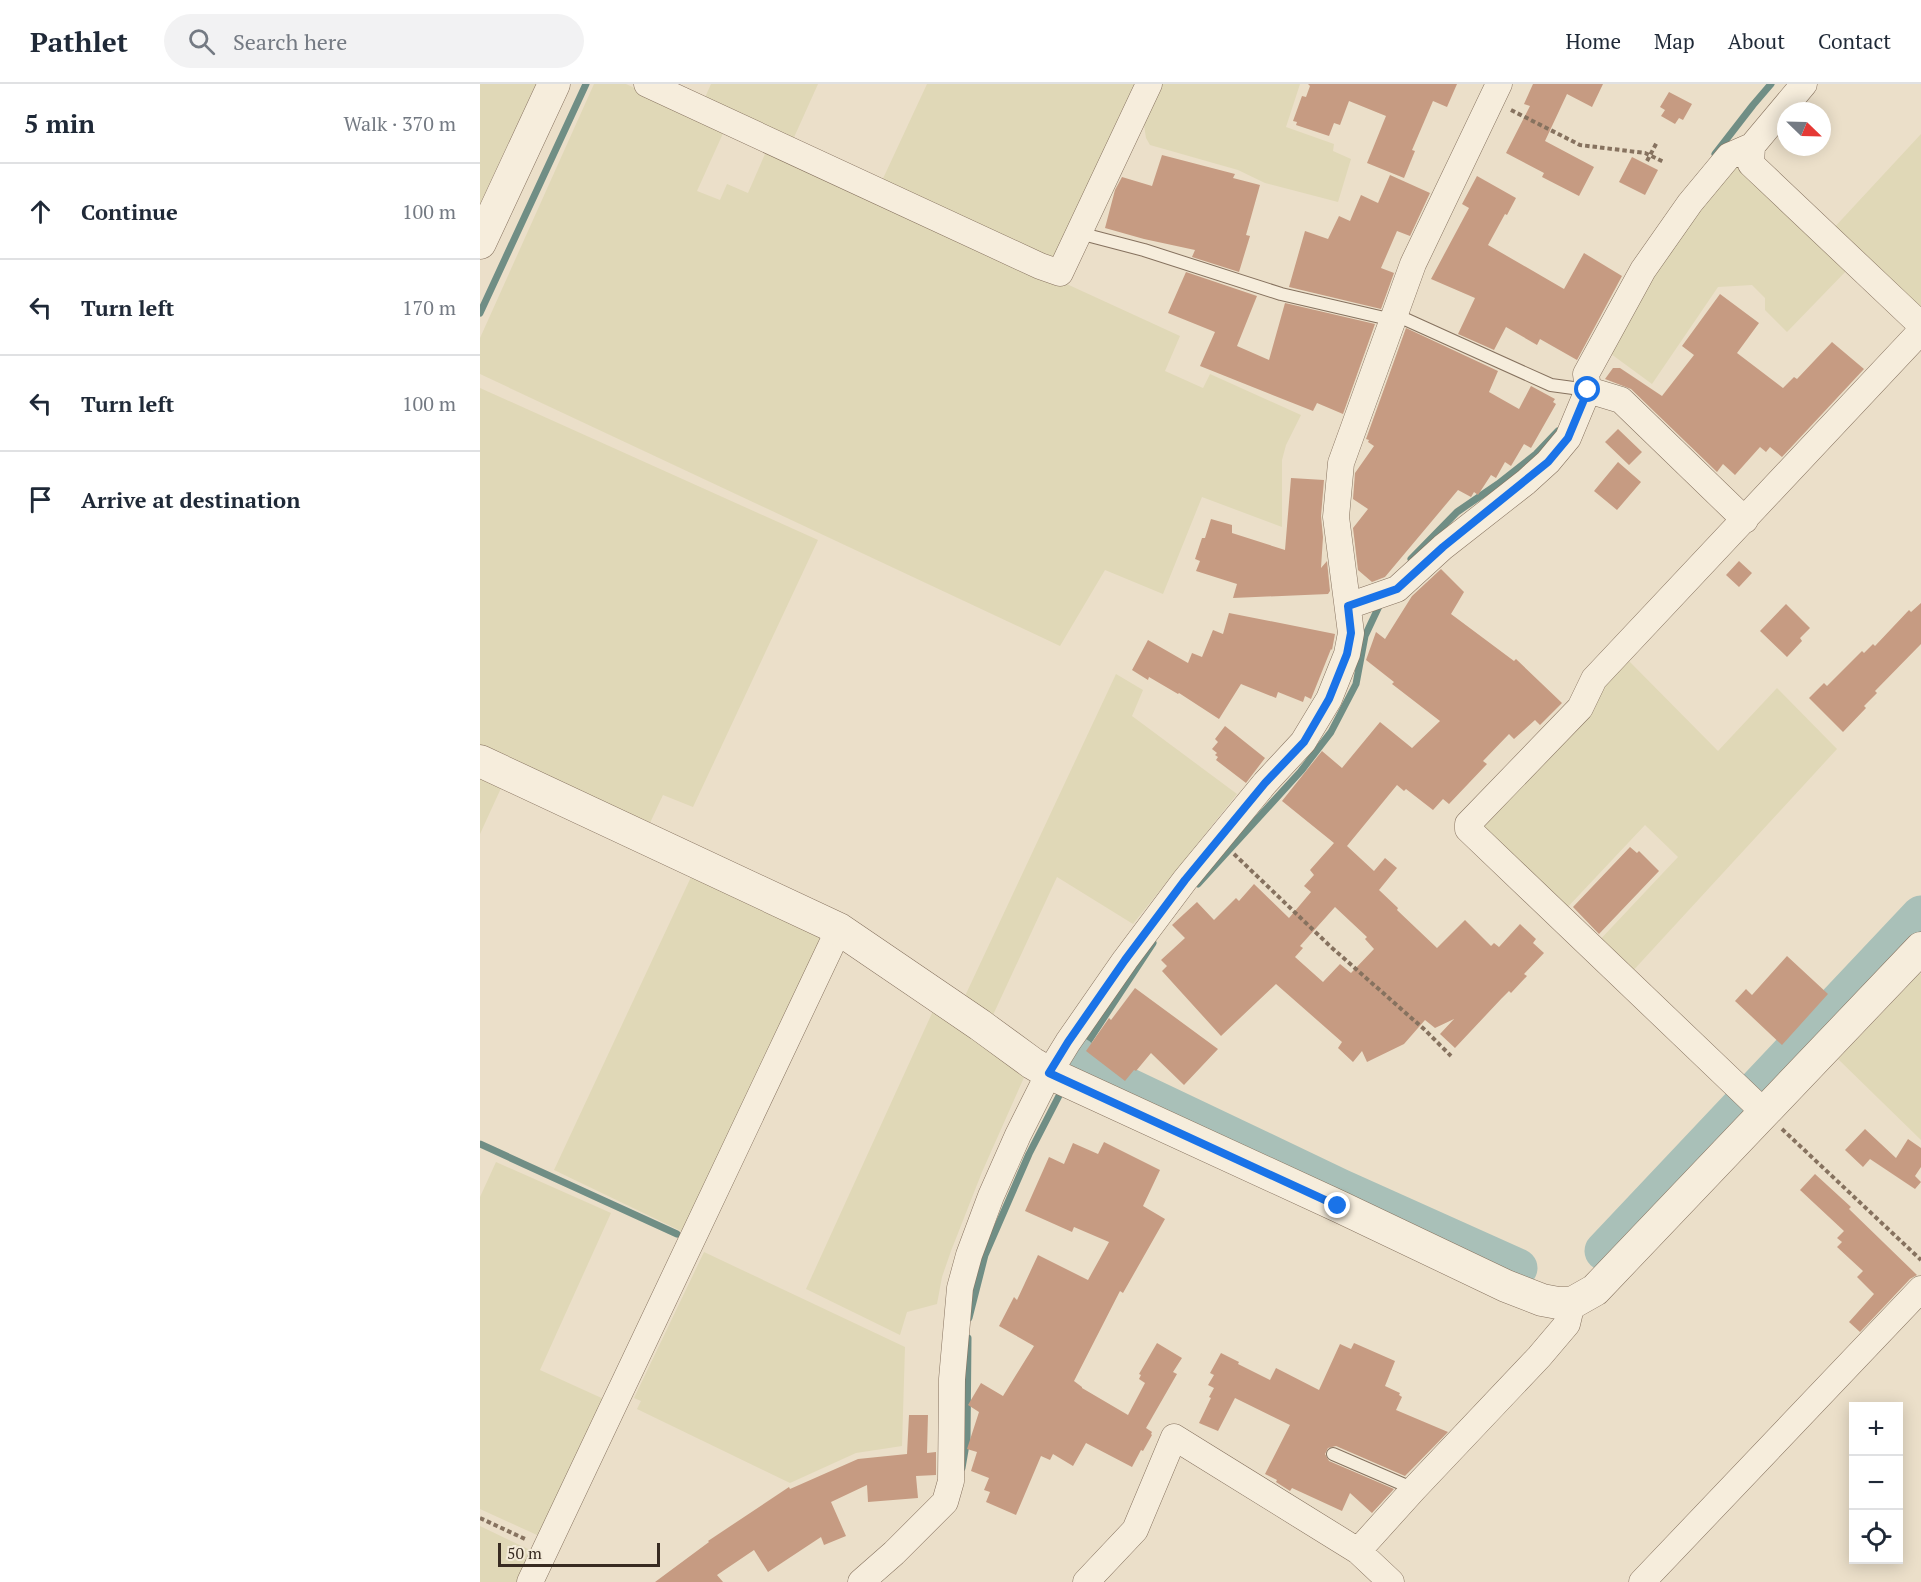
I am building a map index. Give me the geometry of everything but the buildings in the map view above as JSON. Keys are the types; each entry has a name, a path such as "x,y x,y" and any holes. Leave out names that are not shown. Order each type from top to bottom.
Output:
{"street":[{"path":"480,243 554,84"},
{"path":"647,84 1040,266 1060,273 1149,84"},
{"path":"1348,606 1397,589 1443,547 1548,462 1568,438 1588,390 1586,374 1643,270 1690,203 1729,156 1752,146 1804,84"},
{"path":"861,1582 945,1502 951,1481 952,1379 960,1288 969,1255 991,1196 1049,1073 1125,960 1185,880 1265,783 1304,742 1329,699 1347,654 1351,633 1336,517 1341,463 1413,264 1495,92"},
{"path":"1752,146 1751,164 1921,325"},
{"path":"1765,1113 1468,830 1468,824 1580,708 1594,679 1746,520 1921,331"},
{"path":"1588,390 1621,400 1746,520"},
{"path":"480,761 839,929 1049,1073 1506,1286 1558,1304 1572,1303 1595,1290 1921,948"},
{"path":"530,1582 839,929"},
{"path":"1642,1582 1921,1289"},
{"path":"1358,1551 1568,1324 1572,1303"},
{"path":"1086,1582 1135,1530 1174,1437 1358,1551 1391,1582"}],"lane":[{"path":"1079,233 1144,250 1281,294 1394,317 1551,385 1588,390"},
{"path":"1333,1454 1414,1489"}],"path":[{"path":"1495,92 1580,145 1645,153 1664,162"},
{"path":"1647,161 1657,142"},
{"path":"1220,838 1243,864 1451,1056"},
{"path":"1765,1113 1921,1260"},
{"path":"480,1518 545,1549"}],"shaded area":[{"path":"480,84 536,84 480,204"},
{"path":"594,84 626,84 725,129 697,191 720,200 727,184 748,193 768,147 1180,336 1165,371 1203,388 1210,374 1301,415 1286,445 1282,460 1282,527 1202,497 1163,594 1105,570 1060,646 480,374 480,338"},
{"path":"711,84 818,84 791,144 703,102"},
{"path":"927,84 1140,84 1051,264 880,185"},
{"path":"1161,84 1300,84 1286,127 1334,144 1333,151 1351,159 1338,202 1265,183 1238,170 1150,145 1146,138 1144,125"},
{"path":"1921,134 1921,316 1831,231"},
{"path":"1733,164 1742,165 1849,268 1787,332 1765,310 1765,298 1752,285 1718,287 1652,384 1607,351 1663,260"},
{"path":"480,388 818,540 693,807 663,795 649,825 480,747"},
{"path":"1626,658 1718,751 1777,688 1837,749 1630,974 1596,944 1678,857 1645,825 1564,911 1482,835 1483,819 1600,684"},
{"path":"1116,674 1143,690 1132,716 1237,794 1133,924 1057,877 993,1015 965,996"},
{"path":"480,776 502,786 480,834"},
{"path":"692,875 821,934 823,941 685,1233 554,1170"},
{"path":"1921,974 1921,1140 1838,1059"},
{"path":"933,1011 1026,1073 982,1172 951,1251 942,1277 937,1304 907,1312 900,1335 806,1289"},
{"path":"496,1162 611,1213 540,1370 606,1400 547,1530 537,1535 480,1509 480,1197"},
{"path":"704,1252 905,1347 902,1446 856,1453 790,1483 637,1409 641,1401 634,1398"},
{"path":"480,1526 528,1549 535,1558 523,1582 480,1582"}],"waterway":[{"path":"480,313 586,84"},
{"path":"1715,154 1771,84"},
{"path":"1411,559 1457,512 1536,454 1558,431"},
{"path":"1198,884 1301,771 1331,732 1356,684 1365,636 1381,602"},
{"path":"1604,1251 1921,915"},
{"path":"1069,1075 1078,1057 1153,943"},
{"path":"1078,1057 1088,1068 1340,1188 1518,1268"},
{"path":"969,1318 985,1255 1029,1154 1063,1088"},
{"path":"480,1144 677,1234"},
{"path":"962,1468 967,1439 968,1338"}],"route":[{"path":"1338,1206 1065,1078 1049,1073 1125,960 1185,880 1265,783 1304,742 1329,699 1347,654 1351,633 1348,606 1397,589 1443,547 1526,482 1548,462 1568,438 1588,390"}]}
